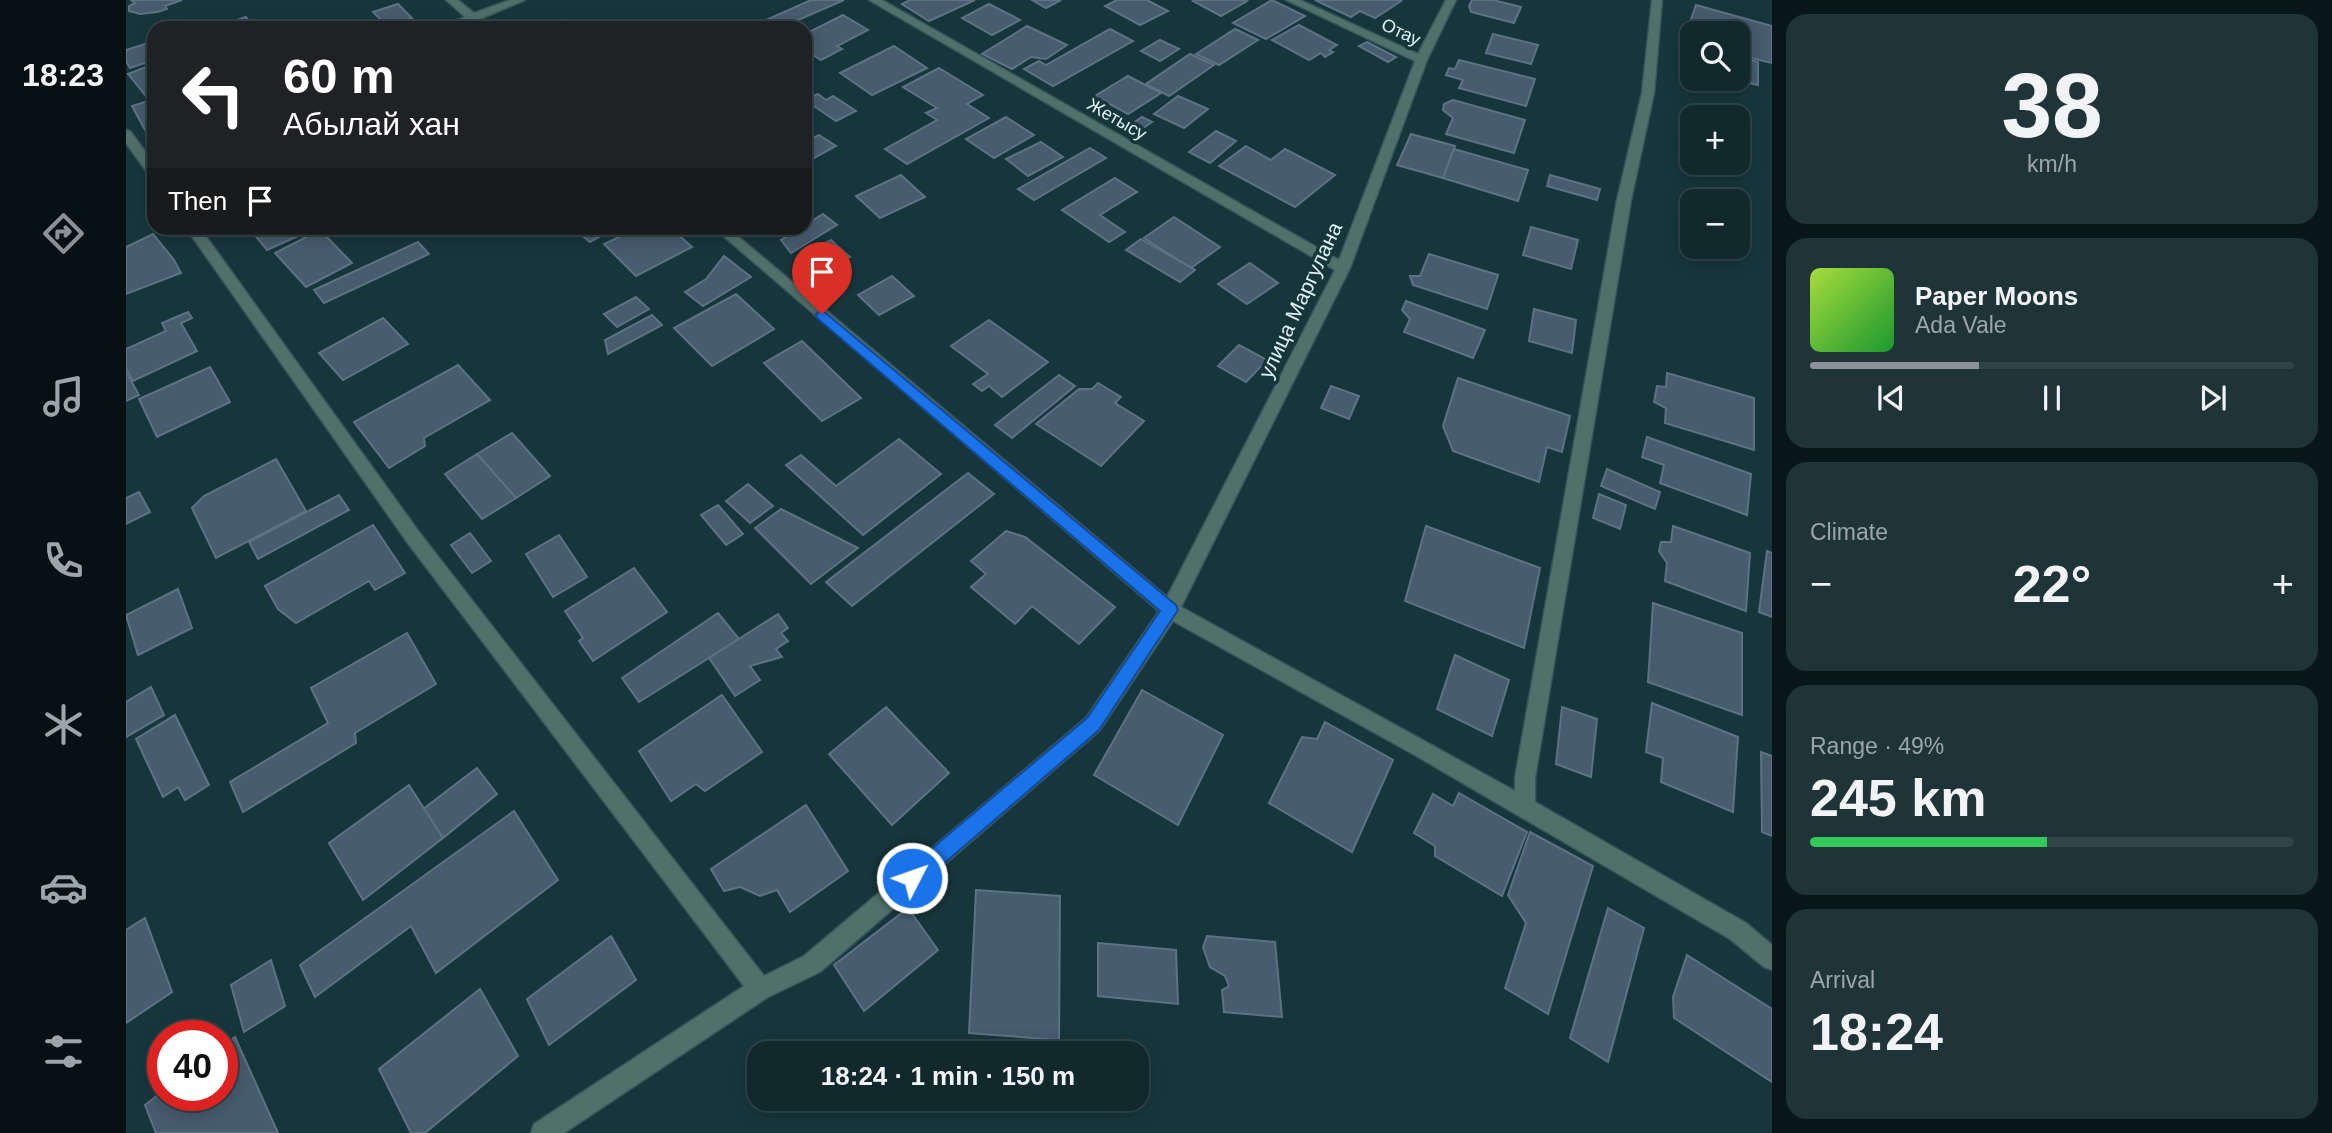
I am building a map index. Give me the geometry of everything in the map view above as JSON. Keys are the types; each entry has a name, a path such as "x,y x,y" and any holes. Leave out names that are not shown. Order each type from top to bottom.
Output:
{"street":[{"path":"452,0 476,21"},
{"path":"464,21 520,0"},
{"name":"Жетысу","path":"874,0 1343,268"},
{"name":"Отау","path":"1291,0 1421,60"},
{"name":"улица Маргулана","path":"543,1133 760,989 812,964 1093,724 1170,610 1343,268 1421,60 1451,0"},
{"path":"1525,808 1525,778 1621,213 1648,93 1657,0"},
{"path":"126,134 132,151 147,165"},
{"path":"198,235 412,537 760,989"},
{"path":"728,235 1170,610 1218,639 1420,747 1738,931 1772,959"}],"building":[{"path":"131,0 182,0 165,6 167,9 140,14 129,11 129,6 135,3"},
{"path":"811,0 844,0 796,21 766,20"},
{"path":"910,0 975,0 929,21 902,4"},
{"path":"1032,0 1061,0 1046,8"},
{"path":"1117,0 1147,0 1168,11 1140,25 1105,6"},
{"path":"1272,0 1305,16 1266,39 1233,23"},
{"path":"1315,0 1401,1 1375,18 1360,11 1351,17"},
{"path":"1472,0 1493,0 1521,7 1514,23 1471,12 1469,6"},
{"path":"1193,1 1247,1 1221,16"},
{"path":"398,4 412,18 404,21 378,21 381,20 373,12"},
{"path":"989,4 1020,20 992,35 962,18"},
{"path":"1696,5 1772,26 1772,63 1750,58 1750,21 1690,21"},
{"path":"843,15 868,30 837,46 842,49 821,60 812,54 812,30"},
{"path":"1299,25 1337,45 1329,50 1333,52 1325,57 1321,53 1309,60 1272,40"},
{"path":"1027,26 1067,45 1046,59 1031,57 1012,69 982,54"},
{"path":"1110,29 1133,41 1053,86 1024,69 1039,61 1046,65"},
{"path":"1235,29 1258,40 1219,65 1196,54"},
{"path":"1493,34 1538,45 1531,64 1486,53"},
{"path":"1160,40 1179,49 1160,61 1141,51"},
{"path":"1367,42 1396,57 1388,62 1359,46"},
{"path":"147,43 147,62 130,68 126,61 126,50"},
{"path":"894,46 927,68 872,95 840,73"},
{"path":"1190,54 1214,65 1169,96 1146,84"},
{"path":"1459,60 1535,79 1526,106 1459,88 1463,80 1446,75 1449,68 1455,69"},
{"path":"1750,60 1758,62 1758,85 1750,83"},
{"path":"147,67 147,96 146,96 128,74"},
{"path":"939,68 983,95 967,104 989,118 907,164 885,149 937,120 926,113 937,108 903,87"},
{"path":"1128,76 1161,93 1128,114 1095,96"},
{"path":"818,94 826,100 833,96 856,111 836,121 812,105 812,97"},
{"path":"1178,96 1208,109 1184,128 1154,114"},
{"path":"1453,100 1525,120 1514,153 1446,134 1453,118 1443,110 1444,104"},
{"path":"147,101 147,129 145,130 132,106"},
{"path":"1006,117 1034,135 994,158 966,139"},
{"path":"1142,117 1152,122 1133,135 1123,130"},
{"path":"1216,131 1236,141 1210,163 1189,152"},
{"path":"1411,134 1455,146 1443,178 1397,165"},
{"path":"819,135 836,146 812,159 812,138"},
{"path":"1041,142 1063,157 1028,176 1006,159"},
{"path":"1246,146 1271,160 1285,149 1335,175 1295,207 1219,166"},
{"path":"1090,148 1106,158 1034,200 1018,189"},
{"path":"1454,149 1528,170 1518,201 1443,178"},
{"path":"901,175 925,197 880,218 856,196"},
{"path":"1550,175 1600,189 1597,200 1547,186"},
{"path":"1115,178 1137,192 1100,215 1125,232 1109,242 1062,210"},
{"path":"823,214 837,225 791,253 781,240 789,235 812,235 812,221"},
{"path":"1174,217 1220,247 1191,268 1144,238"},
{"path":"1531,227 1578,240 1571,269 1523,255"},
{"path":"154,235 181,273 126,294 126,247"},
{"path":"255,235 300,235 267,250"},
{"path":"310,235 325,235 352,263 306,287 275,253"},
{"path":"582,235 602,235 590,242"},
{"path":"623,235 679,235 692,247 636,276 604,244"},
{"path":"1141,239 1195,270 1180,282 1126,250"},
{"path":"831,240 850,257 831,267 827,263 810,272 796,259"},
{"path":"418,242 429,254 324,303 314,290"},
{"path":"1429,254 1498,275 1487,309 1413,285 1410,276 1420,276"},
{"path":"724,256 751,277 703,306 685,292 706,279"},
{"path":"1250,263 1278,283 1247,304 1218,284"},
{"path":"892,276 914,296 879,315 858,295"},
{"path":"736,294 774,329 712,366 674,328"},
{"path":"636,297 649,309 617,327 604,314"},
{"path":"1406,301 1485,330 1473,358 1404,332 1410,319 1402,310"},
{"path":"1534,309 1576,320 1572,353 1529,341"},
{"path":"188,312 192,318 181,323 197,351 133,381 126,368 126,349 166,331 162,323"},
{"path":"652,315 662,325 608,354 605,340"},
{"path":"383,318 408,344 343,380 319,353"},
{"path":"989,320 1048,362 1002,397 989,386 982,391 973,384 988,374 951,346"},
{"path":"802,341 861,398 822,421 764,363"},
{"path":"1239,345 1267,360 1246,382 1218,366"},
{"path":"458,365 490,400 424,438 425,446 389,468 354,422"},
{"path":"210,367 230,402 157,437 139,399"},
{"path":"126,372 139,395 126,401"},
{"path":"1667,373 1754,398 1754,450 1665,423 1666,408 1654,402 1657,386 1666,387"},
{"path":"1059,375 1075,386 1012,438 995,425"},
{"path":"1458,378 1570,416 1562,452 1547,447 1539,482 1453,451 1443,426"},
{"path":"1098,383 1121,397 1115,403 1144,421 1101,466 1036,424 1079,389 1092,389"},
{"path":"1331,386 1359,396 1349,419 1321,408"},
{"path":"512,433 550,476 516,498 477,454"},
{"path":"1647,437 1751,474 1747,515 1660,483 1664,465 1642,457"},
{"path":"899,439 941,474 863,535 786,465 801,455 836,486"},
{"path":"477,454 516,498 482,519 445,474"},
{"path":"276,459 306,511 216,558 192,508 204,496"},
{"path":"1607,469 1660,492 1655,509 1601,486"},
{"path":"968,473 994,494 852,606 826,582"},
{"path":"748,484 773,506 750,523 726,501"},
{"path":"139,492 150,512 126,524 126,498"},
{"path":"1599,494 1626,505 1620,529 1593,518"},
{"path":"339,495 349,510 258,559 249,542"},
{"path":"718,505 743,534 726,545 701,515"},
{"path":"781,509 858,548 811,584 755,528"},
{"path":"373,525 405,573 375,590 369,581 296,623 278,609 265,586"},
{"path":"1426,526 1540,568 1524,648 1405,601"},
{"path":"1673,526 1750,553 1746,611 1665,581 1667,563 1659,551 1661,542 1671,542"},
{"path":"1006,531 1025,537 1115,607 1079,644 1032,606 1015,624 971,587 986,574 971,561"},
{"path":"470,533 491,561 472,573 451,545"},
{"path":"559,535 587,577 553,597 526,554"},
{"path":"1767,551 1772,553 1772,617 1759,612"},
{"path":"634,568 667,612 593,661 579,641 583,638 565,611"},
{"path":"178,589 192,628 138,655 126,615"},
{"path":"1653,603 1742,633 1742,715 1648,682"},
{"path":"718,613 739,639 639,702 622,678"},
{"path":"778,614 788,628 781,633 788,641 776,649 782,657 750,666 760,680 735,696 709,658"},
{"path":"407,633 436,684 355,733 356,743 243,812 230,782 328,723 311,688"},
{"path":"1455,655 1509,680 1492,736 1437,709"},
{"path":"151,687 164,715 126,737 126,702"},
{"path":"1142,690 1223,735 1178,825 1094,775"},
{"path":"722,695 762,752 705,791 696,784 671,801 639,751"},
{"path":"1652,703 1738,737 1733,812 1661,782 1663,758 1646,752"},
{"path":"886,707 949,773 892,825 829,754"},
{"path":"1562,707 1597,719 1591,777 1556,764"},
{"path":"175,715 209,785 185,800 178,787 163,797 136,739"},
{"path":"1325,722 1393,760 1352,852 1269,803 1302,737 1317,739"},
{"path":"1761,752 1772,756 1772,836 1762,832"},
{"path":"477,768 497,794 443,838 422,810"},
{"path":"409,785 443,838 363,900 329,843"},
{"path":"1459,793 1527,832 1502,896 1435,856 1435,846 1414,833 1433,794 1453,806"},
{"path":"806,805 848,871 790,912 777,890 760,896 740,887 724,891 711,869"},
{"path":"514,811 558,880 436,973 411,926 315,997 300,965"},
{"path":"1530,832 1593,866 1548,1014 1505,988 1526,923 1508,895"},
{"path":"976,890 1060,896 1059,1040 969,1033"},
{"path":"908,908 938,950 864,1011 834,965"},
{"path":"1608,908 1644,928 1608,1062 1570,1038"},
{"path":"145,918 172,992 126,1023 126,930"},
{"path":"611,936 636,980 549,1045 527,999"},
{"path":"1207,936 1275,942 1282,1017 1224,1012 1222,990 1229,986 1225,976 1210,967 1203,947"},
{"path":"1098,943 1176,950 1178,1004 1098,996"},
{"path":"1687,955 1772,1009 1772,1082 1674,1018 1673,997"},
{"path":"271,960 285,1006 244,1032 231,985"},
{"path":"480,989 518,1056 425,1133 411,1133 379,1069"},
{"path":"238,1044 278,1133 156,1133 147,1111 238,1111"}],"route":[{"path":"822,314 1170,610 1093,724 912,878"}]}
